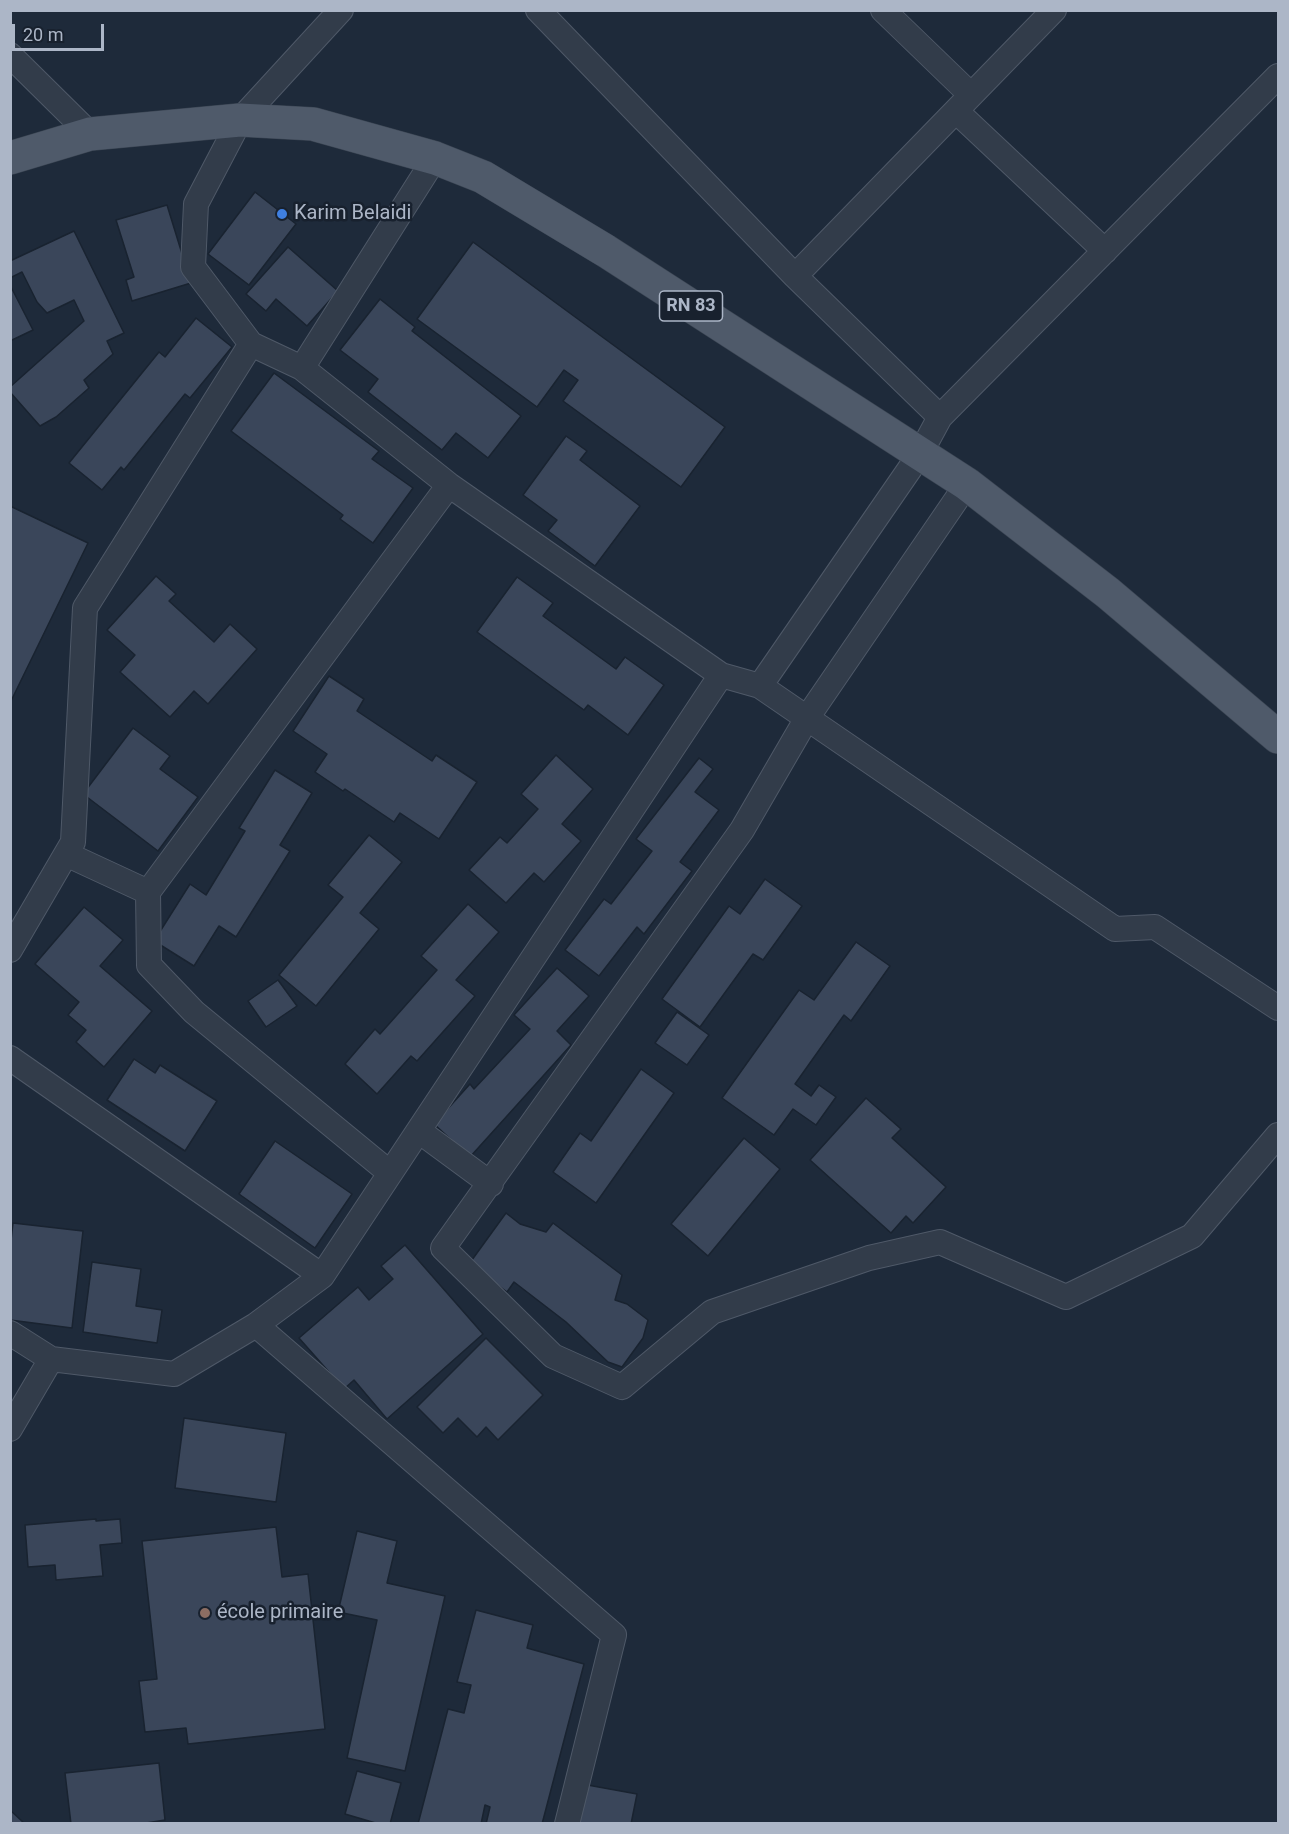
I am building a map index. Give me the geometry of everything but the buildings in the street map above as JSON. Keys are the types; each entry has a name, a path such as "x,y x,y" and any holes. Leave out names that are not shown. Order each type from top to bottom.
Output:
{"main road":[{"name":"RN 83","path":"10,158 90,134 240,120 313,124 435,158 483,177 606,251 967,484 1108,593 1278,737"}],"street":[{"path":"341,10 240,120 196,204 193,267 251,344 302,368 449,485 721,675 760,686 1115,930 1155,927 1278,1008"},
{"path":"538,10 795,276 940,417"},
{"path":"883,10 963,103 1105,251"},
{"path":"795,276 1054,10"},
{"path":"10,55 90,134"},
{"path":"760,686 920,454 940,417 1278,76"},
{"path":"302,368 435,158"},
{"path":"10,950 73,842 85,608 251,344"},
{"path":"967,484 807,718 742,830 491,1184 443,1248 553,1356 622,1387 712,1312 869,1258 940,1242 1066,1297 1192,1236 1278,1135"},
{"path":"390,1173 194,1012 149,965 148,892 449,485"},
{"path":"10,1333 51,1359 174,1374 256,1325 322,1275 721,675"},
{"path":"66,854 148,892"},
{"path":"10,1058 322,1275"},
{"path":"419,1131 491,1184"},
{"path":"256,1325 614,1635 567,1824"},
{"path":"10,1429 51,1359"}],"place":[{"name":"Karim Belaidi","path":"282,214"},
{"name":"école primaire","path":"205,1613"}]}
